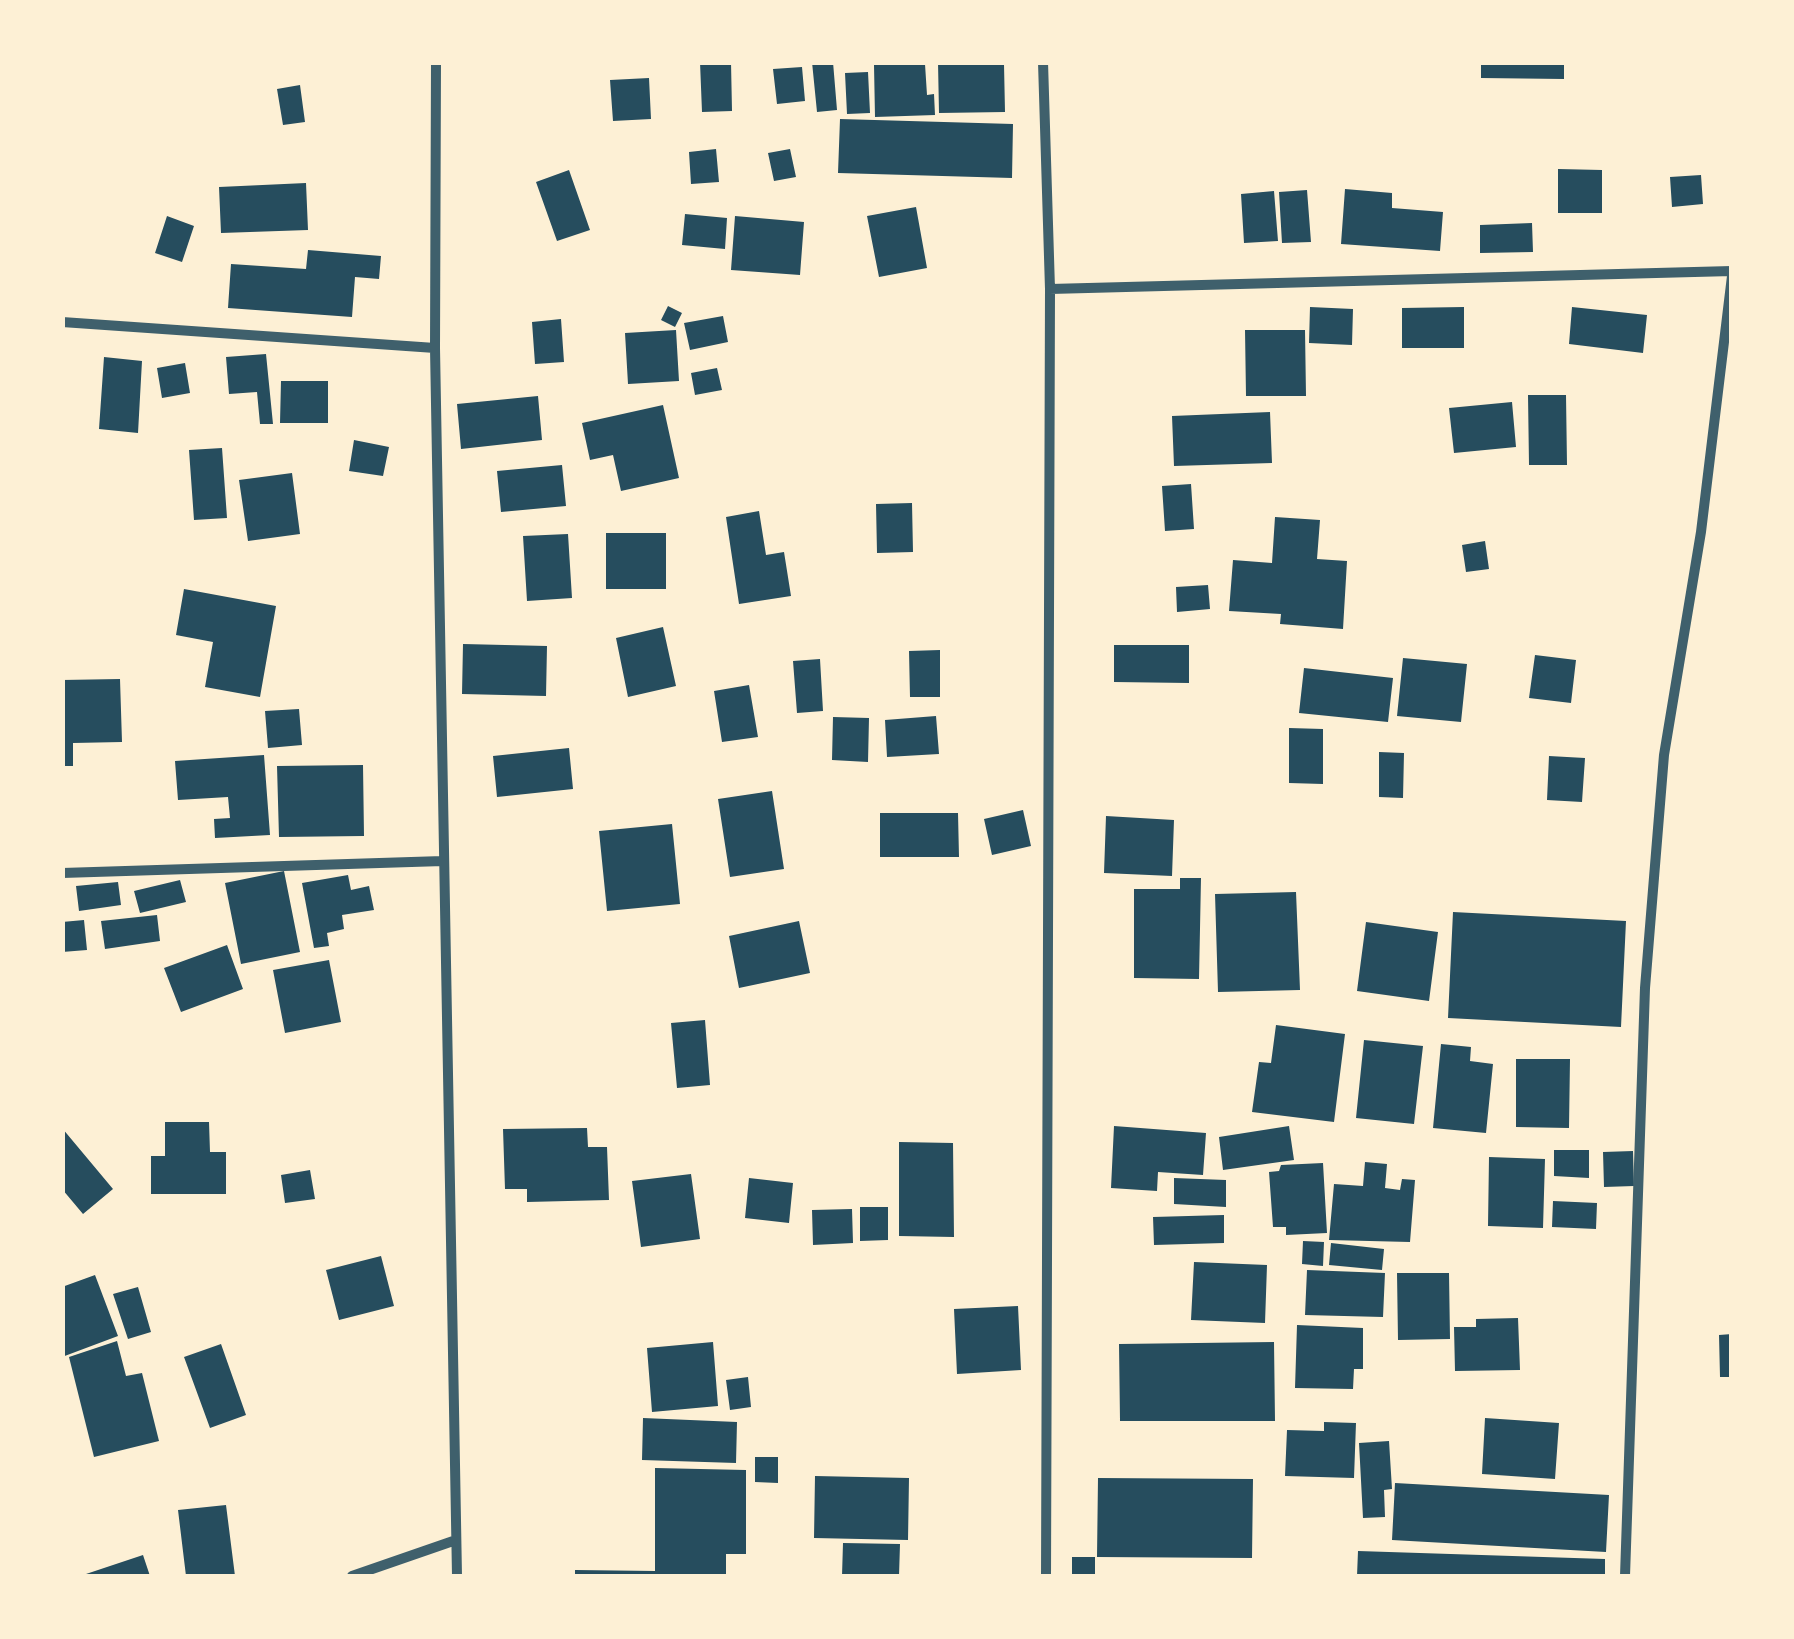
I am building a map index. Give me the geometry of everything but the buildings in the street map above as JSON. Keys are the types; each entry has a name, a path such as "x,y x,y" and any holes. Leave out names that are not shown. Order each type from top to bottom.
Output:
{"street":[{"path":"436,62 435,348 457,1576"},
{"path":"1043,62 1050,289 1046,1576"},
{"path":"1050,289 1732,274 1702,532 1662,774 1645,988 1624,1576"},
{"path":"62,322 435,348"},
{"path":"62,873 443,861"},
{"path":"352,1576 456,1540"}]}
